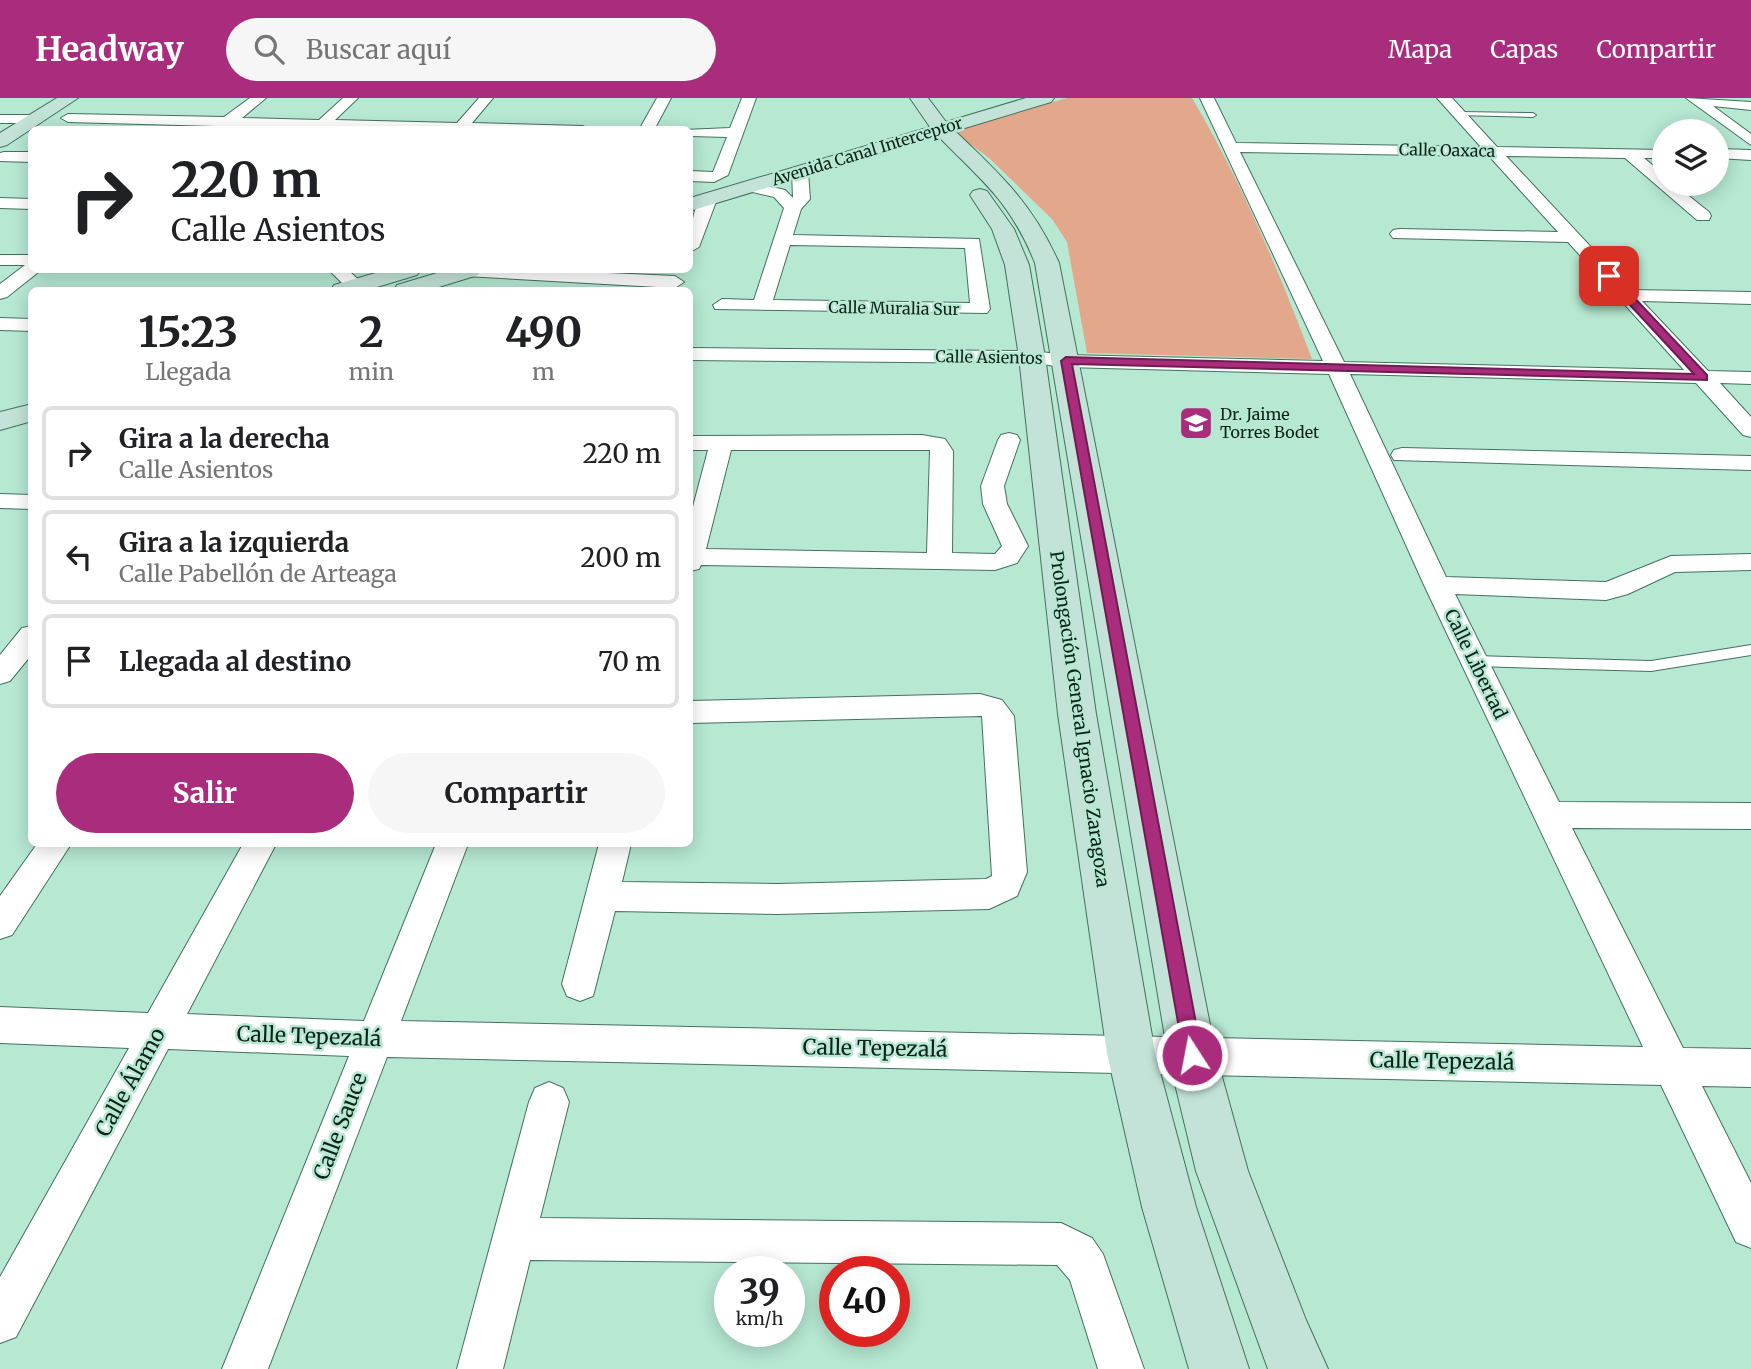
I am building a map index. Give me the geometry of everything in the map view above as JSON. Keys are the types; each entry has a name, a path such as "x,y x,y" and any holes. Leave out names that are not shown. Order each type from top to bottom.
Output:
{"street":[{"path":"42,124 69,98"},
{"path":"68,118 99,98"},
{"path":"222,126 259,98"},
{"path":"322,124 351,98"},
{"path":"462,126 486,98"},
{"path":"648,126 664,98"},
{"path":"693,176 717,176 749,98"},
{"name":"Avenida Canal Interceptor","path":"693,183 717,176 745,178 800,172 923,119 982,98"},
{"name":"Avenida Canal Interceptor","path":"855,135 923,119 1045,98"},
{"name":"Calle Libertad","path":"1206,98 1337,369 1437,585 1552,815 1751,1227"},
{"path":"1444,98 1751,430"},
{"path":"1690,99 1751,106"},
{"path":"1690,99 1751,141"},
{"path":"0,119 42,124 68,118 222,126 391,126"},
{"name":"Prolongación General Ignacio Zaragoza","path":"923,119 1003,229 1049,359 1192,1055 1222,1171 1282,1334 1298,1369"},
{"path":"693,132 735,133"},
{"path":"1,152 28,134"},
{"path":"1,152 28,142"},
{"name":"Calle Oaxaca","path":"1230,147 1652,154"},
{"path":"1,152 28,156"},
{"path":"1628,153 1703,216"},
{"path":"1729,154 1751,155"},
{"path":"762,305 793,207 802,199 800,172"},
{"path":"745,178 779,193 793,207"},
{"name":"Avenida Canal Interceptor","path":"699,202 745,178"},
{"path":"693,232 699,202"},
{"path":"0,203 28,204"},
{"path":"1399,234 1573,237"},
{"name":"Calle Muralia Sur","path":"722,305 980,309 973,243 783,240"},
{"path":"0,260 28,260"},
{"path":"0,293 28,272"},
{"path":"353,287 399,273"},
{"path":"415,287 459,273"},
{"path":"502,273 569,279 676,281"},
{"path":"1626,295 1751,298"},
{"path":"0,324 28,325"},
{"name":"Calle Asientos","path":"693,354 1049,359 1337,369 1751,378"},
{"name":"Prolongación General Ignacio Zaragoza","path":"1049,359 1039,415 1077,714 1131,1053 1169,1207 1219,1369"},
{"path":"0,401 28,394"},
{"path":"0,421 28,413"},
{"path":"693,560 995,562 1008,559 1013,555 1015,546 1003,523 993,491 994,478 1009,440 1039,415"},
{"path":"693,443 937,444 942,451 939,561"},
{"path":"693,549 721,443"},
{"path":"1402,455 1751,463"},
{"path":"0,501 28,502"},
{"path":"1437,585 1606,591 1619,588 1671,564 1751,562"},
{"path":"0,674 28,640"},
{"path":"602,896 777,900 989,894 1005,886 1010,872 999,716 992,708 980,705 693,712"},
{"path":"1552,815 1751,816"},
{"path":"0,925 53,847"},
{"name":"Calle Álamo","path":"0,1321 258,847"},
{"name":"Calle Sauce","path":"245,1369 451,847"},
{"path":"580,984 614,847"},
{"name":"Calle Tepezalá","path":"0,1025 374,1039 1751,1068"},
{"path":"480,1369 549,1102"},
{"path":"514,1239 1061,1244 1077,1253 1088,1269 1121,1369"}],"lane":[{"path":"1459,114 1533,115"},
{"path":"1475,661 1651,666 1751,650"}],"shaded area":[{"path":"1067,98 1192,98 1227,161 1258,226 1312,359 1087,353 1067,242 1052,219 989,158 957,134 991,119"}],"place":[{"name":"Dr. Jaime Torres Bodet","path":"1196,423"}],"route":[{"path":"1192,1055 1066,361 1703,377 1609,276"}]}
